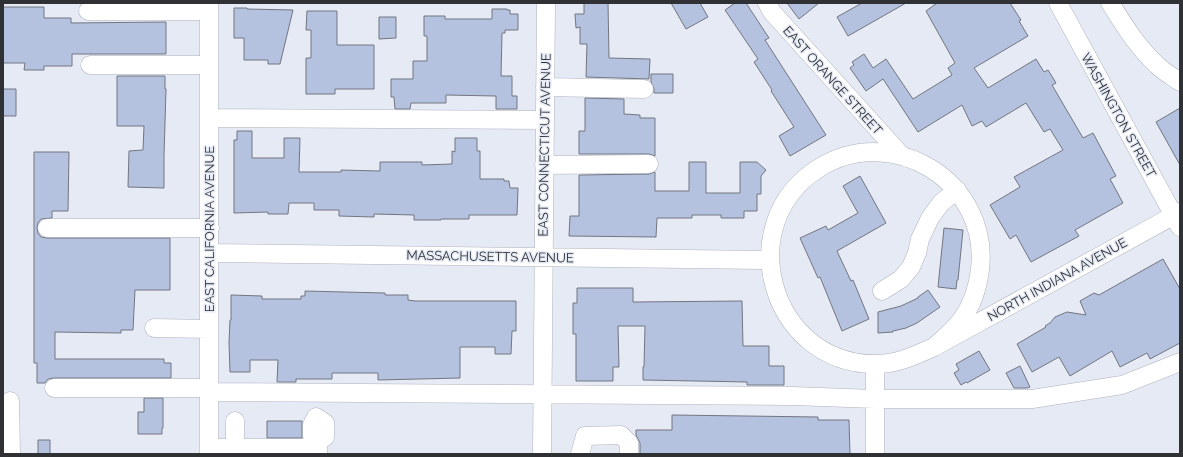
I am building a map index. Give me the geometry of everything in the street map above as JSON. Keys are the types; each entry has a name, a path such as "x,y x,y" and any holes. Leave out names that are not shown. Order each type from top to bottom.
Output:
{"street":[{"name":"EAST CONNECTICUT AVENUE","path":"542,454 546,3"},
{"name":"EAST ORANGE STREET","path":"767,3 772,12 901,155"},
{"name":"WASHINGTON STREET","path":"1058,3 1178,218"},
{"path":"1110,3 1127,30 1144,52 1158,66 1180,82"},
{"path":"88,12 209,7"},
{"name":"EAST CALIFORNIA AVENUE","path":"209,7 209,451"},
{"path":"90,65 209,65"},
{"path":"545,87 644,89"},
{"path":"209,118 544,120"},
{"path":"880,152 901,155 920,162 938,172 957,190 974,220 980,240 981,260 979,281 963,318 949,334 934,347 905,360 875,364 857,363 839,358 823,350 808,340 795,327 784,312 777,295 772,278 770,260 772,238 778,218 788,199 802,182 818,169 838,159 858,153 880,152"},
{"path":"544,165 649,164"},
{"path":"882,290 901,279 911,267 917,253 920,239 930,218 942,203 957,190"},
{"name":"NORTH INDIANA AVENUE","path":"934,347 1178,218"},
{"path":"47,228 210,228"},
{"name":"MASSACHUSETTS AVENUE","path":"210,253 770,260"},
{"path":"154,328 209,329"},
{"path":"54,388 209,390 316,394 786,396 875,399 1032,399 1122,385 1180,362"},
{"path":"875,364 875,454"},
{"path":"209,451 295,451 318,448 312,436 312,425 316,417 316,394"},
{"path":"10,401 11,454"},
{"path":"235,422 235,451"},
{"path":"580,454 586,436 621,436 629,443 630,454"}],"building":[{"path":"584,3 608,3 609,58 650,59 649,79 586,77 587,44 580,44 580,27 576,28 575,14 584,14"},
{"path":"671,3 700,3 708,17 686,29"},
{"path":"735,3 746,3 769,38 765,40 826,135 790,156 779,136 794,127 754,62 758,59 725,10"},
{"path":"787,3 819,3 799,19"},
{"path":"862,3 906,3 848,36 837,17"},
{"path":"937,3 1010,3 1021,20 1019,21 1028,36 974,68 988,88 1036,59 1044,72 1048,70 1056,83 1052,85 1083,138 1093,133 1116,176 1110,179 1123,203 1075,230 1079,236 1031,262 1016,235 1010,239 990,205 1020,187 1014,177 1063,150 1050,129 1044,132 1026,103 986,127 982,121 972,126 962,105 918,132 883,79 866,91 850,68 854,65 852,62 864,54 873,68 886,59 913,99 952,75 948,68 955,63 926,11"},
{"path":"3,7 44,7 44,18 71,18 71,23 166,22 166,54 72,54 72,66 44,66 44,70 24,70 25,63 3,63"},
{"path":"234,8 293,10 280,64 268,64 268,60 244,60 244,38 234,38"},
{"path":"492,9 507,9 510,10 510,14 518,14 518,30 505,30 505,33 502,33 501,76 512,76 512,96 517,96 517,109 496,109 496,96 446,95 446,103 411,103 410,109 395,109 394,97 391,97 391,79 413,79 413,61 427,61 427,36 424,36 424,16 445,16 445,19 492,19"},
{"path":"307,11 337,11 337,45 374,45 374,89 335,89 335,94 306,94 306,58 311,58 311,30 306,30"},
{"path":"379,17 396,17 396,38 379,39"},
{"path":"651,74 673,74 673,93 654,93 651,82"},
{"path":"117,76 165,76 164,188 128,187 129,151 143,150 144,126 117,126"},
{"path":"3,89 16,89 16,116 3,116"},
{"path":"585,98 624,99 624,114 640,115 640,118 655,118 655,156 649,154 579,154 579,131 585,131"},
{"path":"1180,108 1180,165 1156,122"},
{"path":"237,131 252,131 252,158 284,158 284,138 300,138 299,172 341,172 341,170 380,171 380,162 422,162 422,165 452,164 452,151 455,152 455,138 477,138 477,151 480,151 480,179 504,179 504,181 509,181 510,188 518,188 517,215 469,215 469,219 441,220 414,220 414,215 374,214 374,217 339,216 339,210 314,210 314,203 289,203 288,214 268,214 268,212 234,213 234,140 237,140"},
{"path":"34,152 69,152 68,211 52,211 52,218 41,219 37,228 41,237 170,238 170,290 135,290 133,330 121,330 121,333 55,332 55,359 164,359 164,363 171,363 171,378 54,378 48,379 45,383 37,383 37,363 34,363"},
{"path":"689,162 706,162 706,193 740,193 740,162 757,162 766,170 761,176 761,194 757,194 757,211 744,211 744,218 721,218 721,215 692,215 692,218 657,218 656,237 569,236 570,216 579,216 579,175 649,174 655,172 655,191 689,191"},
{"path":"860,176 886,223 837,251 851,281 853,280 869,319 842,331 820,277 818,278 800,238 826,226 828,230 858,213 843,186"},
{"path":"944,228 963,230 956,289 938,287"},
{"path":"1163,259 1180,289 1180,343 1150,359 1147,353 1120,367 1112,351 1070,376 1059,357 1032,372 1017,344 1046,327 1045,326 1055,317 1067,312 1086,315 1080,301 1094,293 1099,295"},
{"path":"577,288 633,288 633,302 742,301 743,346 769,346 769,366 784,366 784,385 747,385 747,382 643,380 645,326 618,326 619,367 613,367 613,381 576,381 576,334 573,334 573,303 577,303"},
{"path":"928,290 940,307 917,323 906,328 893,332 878,333 878,312 901,306 918,298"},
{"path":"305,291 408,295 408,300 415,301 516,301 516,331 512,331 511,354 495,354 495,347 460,347 460,378 378,380 378,373 332,373 332,379 296,379 296,382 277,382 278,360 250,360 250,372 230,372 229,343 231,295 262,296 262,299 301,299 301,296 305,296"},
{"path":"979,351 990,370 961,385 954,373 959,370 956,364"},
{"path":"1020,366 1030,387 1014,388 1006,373"},
{"path":"144,398 163,398 162,434 138,434 138,412 144,412"},
{"path":"672,415 818,417 818,420 849,420 850,454 640,454 640,443 636,435 636,430 672,430"},
{"path":"267,421 302,421 302,438 267,438"},
{"path":"38,440 50,440 50,454 38,454"}]}
